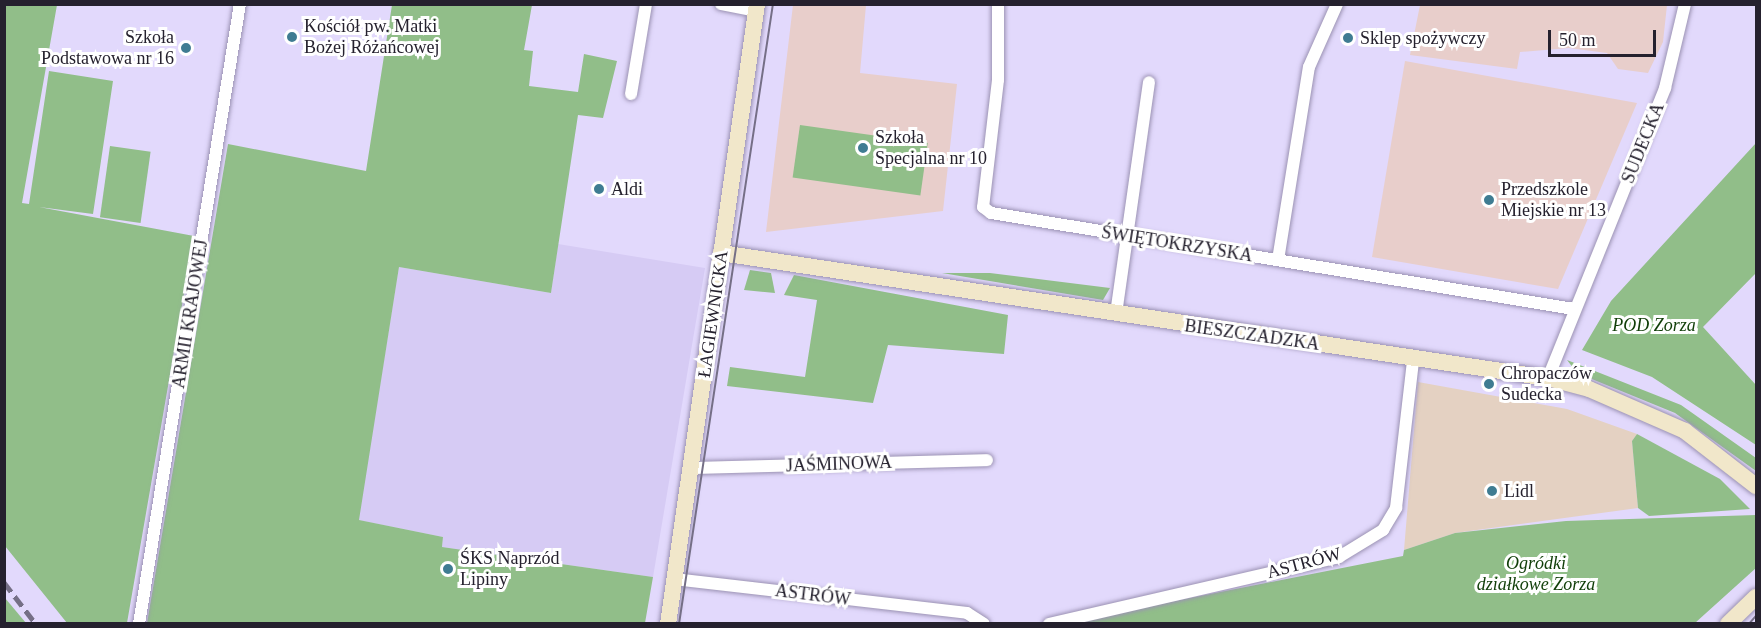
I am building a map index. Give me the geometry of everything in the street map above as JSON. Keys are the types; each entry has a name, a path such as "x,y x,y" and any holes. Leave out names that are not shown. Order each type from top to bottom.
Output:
{"street":[{"name":"ARMII KRAJOWEJ","path":"139,624 240,4"},
{"path":"632,94 646,4"},
{"path":"721,4 756,8"},
{"name":"ŚWIĘTOKRZYSKA","path":"998,4 998,80 983,207 999,216 1380,275 1574,309"},
{"path":"1278,260 1309,67 1337,4"},
{"name":"SUDECKA","path":"1548,378 1665,88 1685,4"},
{"name":"ŁAGIEWNICKA","path":"668,624 756,8"},
{"path":"1116,314 1149,82"},
{"name":"BIESZCZADZKA","path":"722,254 1413,360 1548,378 1589,389 1685,431 1756,486"},
{"name":"ASTRÓW","path":"1048,624 1339,557 1383,530 1396,508 1413,360"},
{"name":"JAŚMINOWA","path":"691,468 987,460"},
{"name":"ASTRÓW","path":"674,579 967,613 984,624"},
{"path":"1728,624 1756,597"}],"shaded area":[{"path":"1420,4 1667,5 1663,42 1648,73 1618,69 1607,53 1569,48 1520,52 1517,69 1410,55"},
{"name":"Szkoła Specjalna nr 10","path":"793,5 866,5 860,73 957,84 943,211 766,232"},
{"name":"Przedszkole Miejskie nr 13","path":"1405,61 1637,103 1558,289 1372,257"},
{"path":"558,244 705,268 653,577 442,547 443,537 358,520 399,267 551,293"},
{"path":"1418,382 1567,409 1637,434 1632,441 1638,508 1455,533 1404,550"}],"green space":[{"path":"6,5 57,5 22,203 29,204 49,71 113,81 93,214 39,207 194,236 127,623 67,623 5,546"},
{"path":"392,5 532,5 524,50 533,51 529,86 578,92 584,54 617,61 603,118 578,115 551,293 399,267 359,520 443,537 442,547 653,577 645,623 147,623 228,144 366,171"},
{"path":"800,125 928,143 920,195 793,177"},
{"name":"POD Zorza","path":"1756,143 1756,273 1703,327 1756,385 1756,445 1652,377 1582,350 1611,301"},
{"path":"110,146 151,152 141,223 100,217"},
{"path":"750,270 771,273 775,293 744,290"},
{"path":"942,273 990,273 1110,288 1103,300"},
{"path":"794,275 1008,315 1004,354 888,345 873,403 727,386 730,367 805,377 817,300 784,295"},
{"path":"1567,360 1681,405 1756,458 1756,471 1675,413 1577,373"},
{"path":"1637,434 1720,479 1750,509 1649,516 1638,508 1632,441"},
{"name":"Ogródki działkowe Zorza","path":"1756,515 1756,568 1695,623 1058,624 1403,556 1404,550 1455,533 1566,521"},
{"path":"5,598 26,623 5,623"}],"tram line":[{"path":"679,624 773,4"},
{"path":"1749,624 1756,616"}],"railway":[{"path":"4,582 36,624"}],"place":[{"name":"Kościół pw. Matki Bożej Różańcowej","path":"292,37"},
{"name":"Sklep spożywczy","path":"1348,38"},
{"name":"Szkoła Podstawowa nr 16","path":"186,48"},
{"name":"Szkoła Specjalna nr 10","path":"863,148"},
{"name":"Aldi","path":"599,189"},
{"name":"Przedszkole Miejskie nr 13","path":"1489,200"},
{"name":"Chropaczów Sudecka","path":"1489,384"},
{"name":"Lidl","path":"1492,491"},
{"name":"ŚKS Naprzód Lipiny","path":"448,569"}]}
